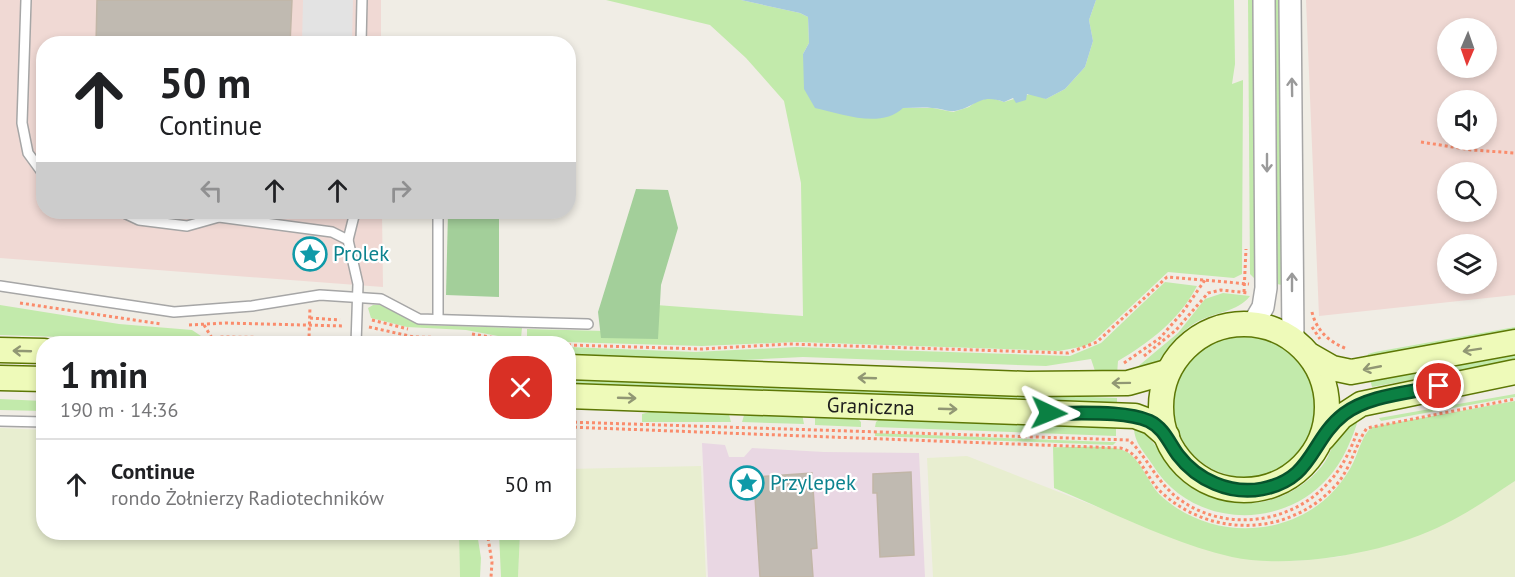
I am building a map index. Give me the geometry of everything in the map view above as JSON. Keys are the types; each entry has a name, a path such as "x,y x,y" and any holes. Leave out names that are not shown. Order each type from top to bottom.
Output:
{"main road":[{"path":"1515,342 1351,372 1332,368 1311,356 1293,340 1269,327 1253,324 1227,325 1212,330 1184,348 1167,372 1160,405 1167,436 1188,467 1204,479 1234,489 1252,490 1273,486 1295,474 1310,460 1323,438 1341,417 1361,404 1515,372"},
{"path":"0,350 36,347"},
{"path":"1311,356 1322,376 1327,396 1323,438"},
{"name":"Graniczna","path":"576,367 1027,384 1128,383 1167,372"},
{"path":"0,378 36,379"},
{"name":"Graniczna","path":"576,396 1134,416 1151,422 1167,436"}],"street":[{"path":"1253,324 1263,307 1266,293 1264,0"},
{"path":"1290,0 1293,340"}],"lane":[{"path":"26,0 22,123 28,153 36,164"},
{"path":"361,36 362,0"},
{"path":"137,219 187,226 212,219"},
{"path":"234,219 332,232 348,240"},
{"path":"353,219 348,240 358,284 356,336"},
{"path":"438,219 438,319"},
{"path":"0,286 174,312 252,306 320,296 358,297 381,299 419,319 588,324"},
{"path":"0,421 36,422"}],"path":[{"path":"1421,142 1472,150 1515,153"},
{"path":"576,345 701,349 789,344 1068,353 1097,342 1167,277 1250,284"},
{"path":"1124,369 1124,362 1160,338 1206,280"},
{"path":"1311,304 1314,321 1325,336 1351,351"},
{"path":"310,318 340,320"},
{"path":"211,336 204,325 225,323 373,327 410,336"},
{"path":"309,326 309,336"},
{"path":"576,427 1120,445 1136,456 1161,492 1194,514 1227,525 1268,524 1301,513 1329,492 1354,458 1367,428 1515,399"},
{"path":"576,422 1129,440 1162,484 1180,499 1203,512 1242,520 1284,513 1318,493 1344,462 1359,428"},
{"path":"488,540 492,562 490,577"}],"shaded area":[{"path":"0,0 381,0 381,36 36,36 36,219 382,219 383,287 0,258"},
{"path":"303,0 353,0 352,36 302,36"},
{"path":"1306,0 1515,0 1515,295 1319,316"},
{"path":"702,443 725,445 729,457 744,457 752,448 824,452 919,453 925,577 708,577"}],"green space":[{"path":"606,0 741,0 800,13 808,17 809,43 803,54 903,108 933,108 953,112 969,107 978,100 992,98 1004,102 1033,93 1046,99 1065,89 1085,67 1093,41 1089,20 1096,0 1234,0 1235,64 1232,84 1243,80 1242,274 1234,278 1168,272 1095,340 1085,346 1059,351 796,342 702,346 576,342 576,336 527,336 527,329 604,331 602,301 803,316 801,183 784,101 746,58 710,25"},
{"path":"1248,0 1253,0 1254,32 1256,280 1250,274"},
{"path":"1275,0 1280,0 1282,285 1277,284"},
{"path":"636,189 668,190 678,228 661,285 658,339 601,338 598,312"},
{"path":"448,219 499,219 499,297 446,295"},
{"path":"1165,282 1197,286 1182,309 1163,329 1118,361 1117,375 1096,374 1091,359 1046,366 803,357 706,362 576,357 576,347 695,352 796,347 1070,356 1101,343"},
{"path":"1223,293 1250,296 1238,306 1202,319 1183,331 1157,364 1136,368 1178,333 1205,299"},
{"path":"0,305 119,324 192,330 201,336 36,336 0,335"},
{"path":"380,305 421,325 522,328 521,336 498,336 466,330 407,327 371,318 368,308"},
{"path":"1515,327 1515,332 1366,359 1368,354 1375,352"},
{"path":"1245,335 1272,340 1295,356 1311,379 1316,406 1311,433 1295,456 1272,472 1245,477 1218,472 1195,456 1179,433 1174,406 1179,379 1195,356 1218,340"},
{"path":"1515,352 1515,361 1372,387 1370,379"},
{"path":"576,377 1117,398 1117,406 576,386"},
{"path":"1515,394 1515,397 1381,421 1379,418"},
{"path":"0,399 36,401 36,411 0,410"},
{"path":"1515,401 1515,481 1481,504 1423,534 1398,543 1341,556 1283,561 1232,557 1187,544 1054,488 1053,447 1118,449 1125,451 1135,459 1159,494 1176,508 1216,525 1258,528 1279,524 1318,505 1341,483 1365,435 1372,427"},
{"path":"658,410 728,411 731,422 642,422 642,414"},
{"path":"745,412 802,414 804,424 742,422"},
{"path":"819,415 855,416 861,422 861,427 815,425 815,418"},
{"path":"882,417 1116,426 1116,436 875,427 876,422"},
{"path":"1359,417 1347,449 1328,478 1308,495 1286,507 1261,514 1236,515 1212,510 1189,500 1169,485 1143,451 1134,433 1134,428 1150,439 1178,477 1203,494 1239,503 1258,502 1293,491 1308,480 1325,462 1340,429"},
{"path":"0,428 36,430 36,540 459,540 460,577 0,577"},
{"path":"875,433 1116,442 1113,445 875,436"},
{"path":"967,456 1205,549 1265,560 1296,561 1338,557 1414,537 1470,510 1515,481 1515,577 933,577 927,458"},
{"path":"701,466 706,577 518,577 520,540 576,540 576,469"},
{"path":"459,540 478,540 481,558 480,577 460,577"},
{"path":"499,540 520,540 518,577 501,577"}],"water":[{"path":"741,0 1096,0 1089,20 1093,41 1085,67 1065,89 1046,99 1027,94 1026,100 1016,103 1013,98 1004,102 989,99 955,111 903,108 884,118 873,119 815,108 804,89 803,54 809,43 808,17 800,13"}],"building":[{"path":"97,0 292,0 290,36 96,36"},
{"path":"911,472 914,555 880,557 877,493 873,493 873,474"},
{"path":"812,473 817,548 811,549 813,577 760,577 755,497 750,497 749,485 754,485 754,477"}],"place":[{"name":"Prolek","path":"310,254"},
{"name":"Przylepek","path":"747,483"}],"route":[{"path":"1049,413 1134,416 1151,422 1167,436 1176,453 1188,467 1204,479 1234,489 1252,490 1273,486 1289,479 1301,470 1317,450 1323,438 1349,410 1369,402 1439,386"}]}
